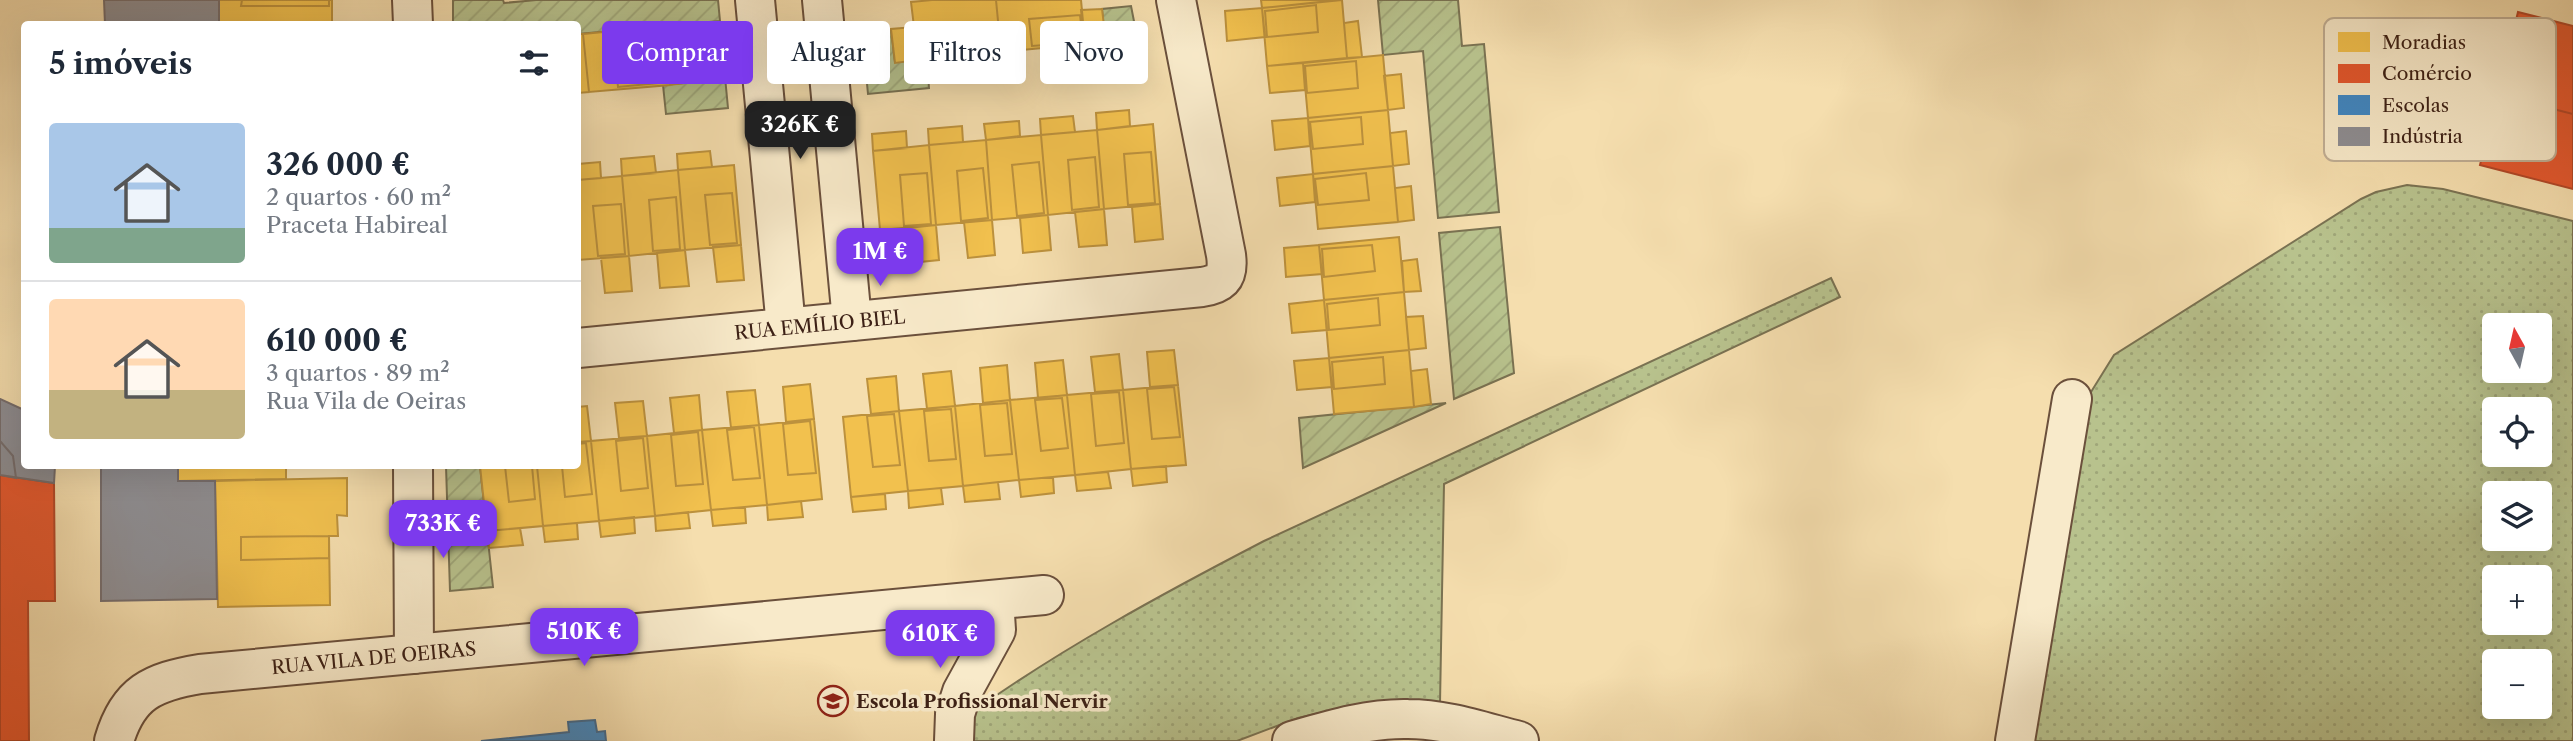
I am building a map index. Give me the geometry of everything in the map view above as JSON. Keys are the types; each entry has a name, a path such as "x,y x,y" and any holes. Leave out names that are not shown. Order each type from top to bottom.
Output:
{"street":[{"path":"412,0 412,21"},
{"path":"755,0 786,327"},
{"path":"822,0 852,321"},
{"name":"RUA EMÍLIO BIEL","path":"581,348 1188,289 1220,282 1225,276 1227,264 1176,0"},
{"path":"2015,741 2072,399"},
{"path":"413,469 414,654"},
{"name":"RUA VILA DE OEIRAS","path":"114,741 121,718 134,698 153,686 175,679 1044,595"},
{"path":"954,741 955,714 962,692 996,630 994,600"},
{"path":"1292,741 1353,725 1410,719 1454,724 1519,741"}],"green space":[{"path":"453,0 503,0 504,3 536,0 718,0 720,21 602,21 602,32 581,34 581,21 453,21"},
{"path":"1378,0 1458,0 1462,46 1484,44 1499,212 1438,218 1423,51 1383,55"},
{"path":"1131,6 1134,21 1103,21 1102,9"},
{"path":"890,29 895,62 904,61 904,84 929,84 929,88 868,94 867,84 890,84"},
{"path":"726,84 728,108 666,114 663,85"},
{"path":"2407,185 2443,189 2573,221 2573,741 2029,741 2086,400 2114,355 2376,192"},
{"path":"1500,227 1514,373 1454,399 1439,233"},
{"path":"1831,278 1840,297 1444,484 1440,703 1387,701 1358,704 1298,718 1237,741 971,741 968,715 1076,644 1188,581 1264,541"},
{"path":"1446,403 1303,468 1299,418"},
{"path":"446,469 480,469 493,587 450,591"}],"building: Moradias":[{"path":"219,0 332,0 332,21 219,21"},
{"path":"242,0 329,0 329,6 241,6"},
{"path":"996,0 998,21 913,21 911,2"},
{"path":"996,0 1081,0 1083,21 1040,21 1040,48 1026,50 1026,21 998,21"},
{"path":"1261,0 1339,0 1262,8"},
{"path":"1342,0 1347,58 1267,66 1262,8"},
{"path":"1316,5 1318,32 1267,37 1265,11"},
{"path":"1262,8 1265,37 1227,41 1225,11"},
{"path":"1102,9 1103,21 1082,21 1081,10"},
{"path":"1080,15 1081,21 1040,21 1040,45 1032,46 1029,19"},
{"path":"1358,21 1362,57 1347,58 1344,23"},
{"path":"904,28 904,62 895,63 891,29"},
{"path":"602,32 602,84 670,85 589,92 583,34"},
{"path":"581,34 583,34 589,92 581,93"},
{"path":"1383,55 1388,110 1308,118 1303,63"},
{"path":"1356,61 1358,88 1307,93 1305,66"},
{"path":"1303,63 1305,90 1270,93 1267,66"},
{"path":"1401,74 1404,108 1388,110 1384,76"},
{"path":"618,84 649,84 618,87"},
{"path":"1129,110 1130,126 1097,130 1096,113"},
{"path":"1388,110 1393,166 1313,174 1308,118"},
{"path":"1073,116 1075,132 1041,135 1040,119"},
{"path":"1361,117 1363,144 1313,149 1310,122"},
{"path":"1308,118 1310,146 1275,150 1272,121"},
{"path":"1019,121 1020,136 986,140 984,124"},
{"path":"1153,124 1160,204 1104,209 1097,130"},
{"path":"962,126 963,142 929,145 928,129"},
{"path":"1097,130 1104,209 1048,215 1041,135"},
{"path":"906,131 907,148 873,151 872,134"},
{"path":"1406,131 1409,164 1393,166 1390,133"},
{"path":"1041,135 1048,215 992,220 986,140"},
{"path":"986,140 992,220 936,225 929,145"},
{"path":"929,145 936,225 880,230 873,151"},
{"path":"710,151 712,167 678,170 677,154"},
{"path":"1151,152 1155,203 1128,205 1124,154"},
{"path":"654,156 656,173 622,176 621,159"},
{"path":"1095,157 1099,207 1072,210 1068,160"},
{"path":"600,162 601,178 581,180 581,164"},
{"path":"1039,162 1044,213 1017,216 1012,165"},
{"path":"734,165 741,245 685,250 678,170"},
{"path":"1393,166 1398,222 1318,229 1313,174"},
{"path":"983,168 988,218 961,221 957,171"},
{"path":"678,170 685,250 629,256 622,176"},
{"path":"927,173 931,224 904,226 900,175"},
{"path":"1366,173 1369,200 1318,205 1315,179"},
{"path":"1313,174 1315,202 1280,206 1277,178"},
{"path":"622,176 629,256 581,260 581,180"},
{"path":"1411,186 1414,220 1398,222 1395,188"},
{"path":"732,193 737,243 710,245 705,195"},
{"path":"676,197 680,249 653,251 649,200"},
{"path":"621,204 625,254 598,256 593,206"},
{"path":"1160,204 1163,239 1135,242 1132,207"},
{"path":"1104,209 1107,245 1079,247 1075,212"},
{"path":"1048,215 1051,250 1023,253 1020,218"},
{"path":"992,220 995,255 968,258 964,222"},
{"path":"936,225 939,260 911,263 908,228"},
{"path":"1399,237 1404,292 1324,300 1319,245"},
{"path":"741,245 744,280 717,282 713,247"},
{"path":"1319,245 1322,274 1286,277 1284,248"},
{"path":"1372,245 1375,271 1324,277 1322,249"},
{"path":"685,250 689,286 660,288 657,253"},
{"path":"629,256 632,291 605,293 601,258"},
{"path":"1417,259 1421,291 1404,292 1402,261"},
{"path":"1404,292 1409,350 1329,358 1324,300"},
{"path":"1378,298 1380,325 1329,330 1327,304"},
{"path":"1324,300 1327,330 1292,333 1289,304"},
{"path":"1423,316 1426,348 1409,350 1406,317"},
{"path":"1174,350 1178,385 1150,387 1147,352"},
{"path":"1409,350 1414,407 1334,414 1329,358"},
{"path":"1119,354 1123,390 1095,392 1091,357"},
{"path":"1383,357 1385,384 1334,389 1332,362"},
{"path":"1329,358 1332,387 1297,390 1294,361"},
{"path":"1063,360 1067,395 1038,398 1035,363"},
{"path":"1007,365 1010,400 983,403 980,368"},
{"path":"1427,369 1431,404 1414,407 1411,371"},
{"path":"951,371 955,406 927,409 923,374"},
{"path":"896,376 899,411 871,414 867,379"},
{"path":"810,384 814,419 786,422 783,387"},
{"path":"1178,385 1186,465 1131,469 1123,390"},
{"path":"1174,387 1180,437 1152,439 1147,389"},
{"path":"755,390 759,425 731,428 727,392"},
{"path":"1123,390 1131,469 1075,475 1067,395"},
{"path":"1119,392 1124,443 1096,446 1091,394"},
{"path":"699,395 702,430 674,433 670,398"},
{"path":"1067,395 1075,475 1019,480 1010,400"},
{"path":"1062,398 1068,448 1041,451 1035,400"},
{"path":"1010,400 1019,480 963,486 955,406"},
{"path":"643,401 647,436 619,438 615,403"},
{"path":"1007,403 1012,454 985,456 980,405"},
{"path":"587,406 591,441 581,442 581,407"},
{"path":"955,406 963,486 908,491 899,411"},
{"path":"951,409 956,459 929,461 924,411"},
{"path":"899,411 908,491 851,497 843,417"},
{"path":"894,414 900,465 873,467 867,416"},
{"path":"814,419 822,499 767,505 759,425"},
{"path":"810,421 816,473 788,475 783,424"},
{"path":"759,425 767,505 711,510 702,430"},
{"path":"754,427 760,478 733,480 727,430"},
{"path":"702,430 711,510 655,516 647,436"},
{"path":"698,432 703,484 676,486 671,435"},
{"path":"647,436 655,516 599,521 591,441"},
{"path":"643,438 648,488 621,491 616,441"},
{"path":"591,441 599,521 543,526 537,469 581,469 581,442"},
{"path":"586,443 592,494 565,497 562,469 581,469 581,444"},
{"path":"1166,466 1167,482 1133,486 1131,469"},
{"path":"178,469 286,469 286,479 178,481"},
{"path":"480,469 537,469 543,526 487,531"},
{"path":"505,469 532,469 535,499 509,502"},
{"path":"1108,472 1111,488 1077,491 1075,475"},
{"path":"1053,477 1054,493 1021,497 1019,480"},
{"path":"347,478 347,516 337,515 338,536 329,536 330,605 218,607 215,481"},
{"path":"998,482 1000,499 965,502 963,486"},
{"path":"941,488 943,504 909,508 908,491"},
{"path":"885,494 886,509 853,512 851,497"},
{"path":"801,501 803,517 768,520 767,505"},
{"path":"745,507 746,523 713,526 711,510"},
{"path":"688,512 690,528 656,531 655,516"},
{"path":"634,517 635,533 601,537 599,521"},
{"path":"577,523 578,539 545,542 543,526"},
{"path":"520,528 523,545 489,548 487,531"},
{"path":"329,536 329,558 241,560 241,537"}],"building: Comércio":[{"path":"2518,12 2542,18 2517,18"},
{"path":"2556,22 2573,26 2573,114 2556,110"},
{"path":"2556,110 2573,114 2573,189 2480,165 2481,161 2556,161"},
{"path":"0,475 54,483 55,601 28,601 29,741 0,741"}],"building: Escolas":[{"path":"595,720 597,732 605,731 606,741 481,741 569,732 568,722"}],"building: Indústria":[{"path":"104,0 219,0 219,21 105,21"},
{"path":"0,399 21,409 21,469 55,469 54,483 0,475"},
{"path":"0,441 13,456 16,478 0,475"},
{"path":"101,469 178,469 178,481 215,481 217,599 101,601"}],"place":[{"name":"Escola Profissional Nervir","path":"833,701"}]}
